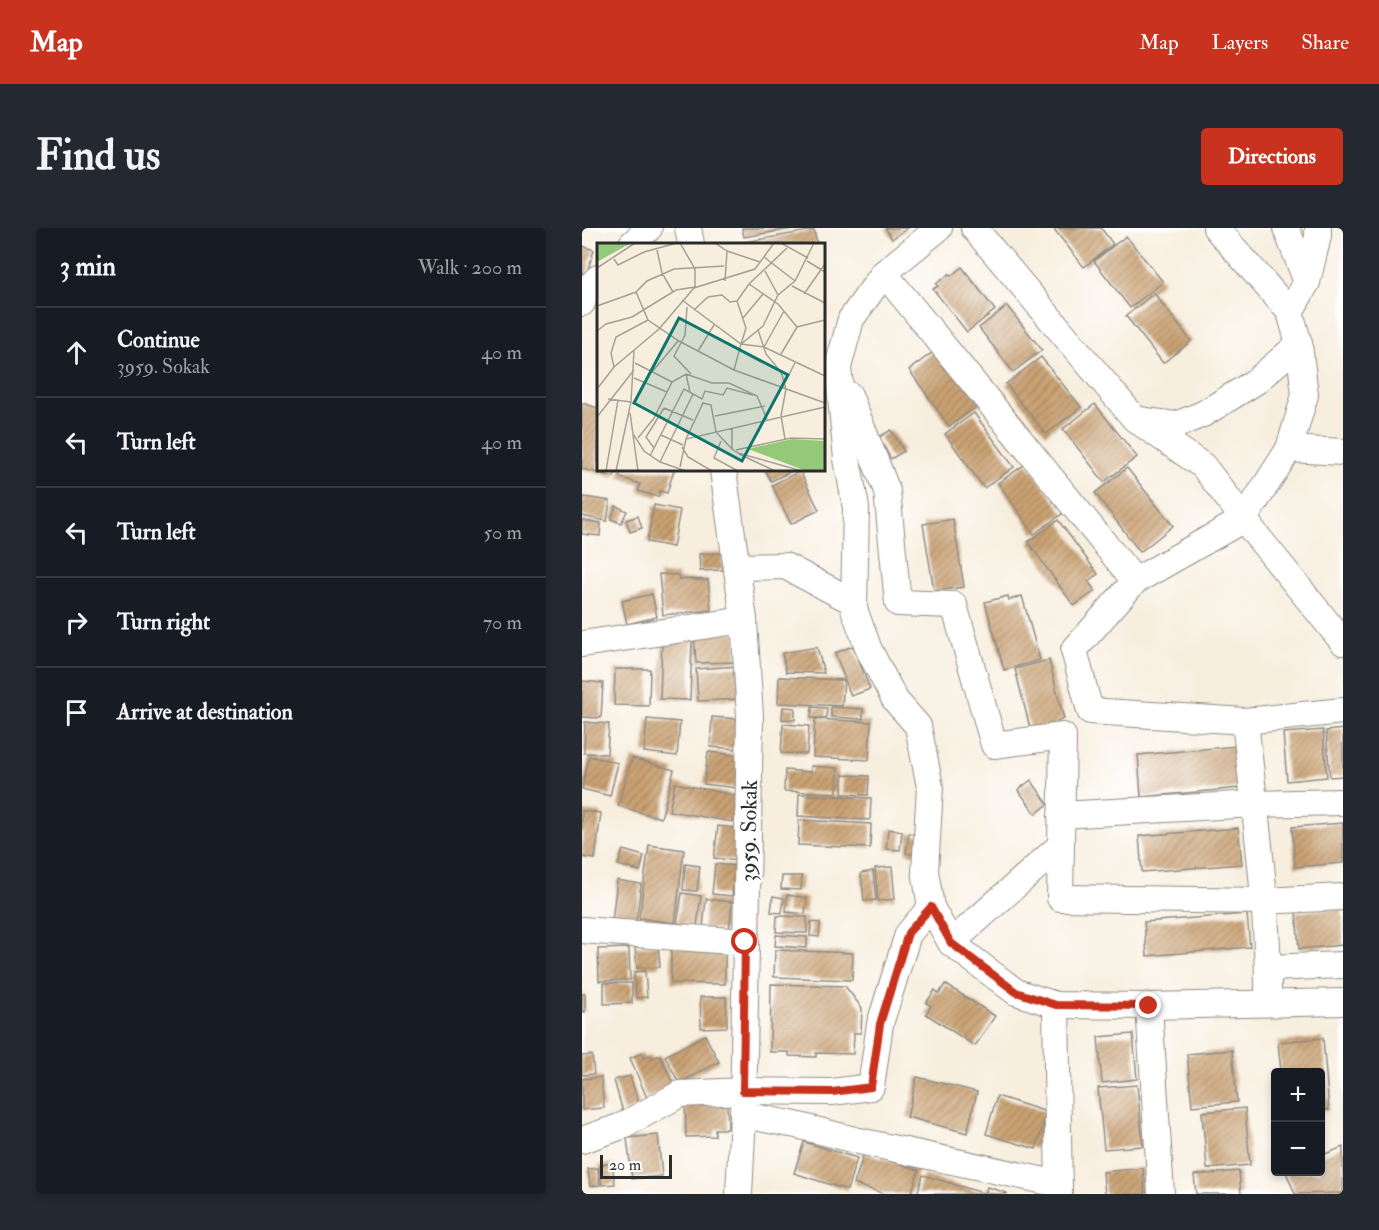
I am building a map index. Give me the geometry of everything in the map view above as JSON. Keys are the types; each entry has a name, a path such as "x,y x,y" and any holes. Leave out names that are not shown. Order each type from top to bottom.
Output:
{"street":[{"path":"633,243 649,228"},
{"path":"688,228 691,243"},
{"path":"939,228 884,273 851,320 838,367 846,448 856,508 854,609 869,650 895,700 918,726 930,787 925,871 931,907 951,943 1016,992 1056,1005 1149,1006 1343,1002"},
{"path":"974,228 1135,419 1203,466 1343,642"},
{"path":"1090,711 1074,650 1135,581 1244,519 1289,449 1305,395 1299,344 1290,312 1216,228"},
{"path":"1286,228 1307,282"},
{"path":"1290,312 1307,282 1318,236 1317,228"},
{"path":"884,273 1135,581"},
{"path":"582,303 588,288 597,279"},
{"path":"1135,419 1176,425 1203,414 1255,382 1299,344"},
{"path":"838,367 887,491 898,603 954,604 994,745 1063,736 1090,711 1245,721 1343,711"},
{"path":"1289,449 1343,452"},
{"name":"3959. Sokak","path":"723,471 744,620 750,717 743,1103 739,1194"},
{"path":"737,567 785,566 855,602"},
{"path":"582,644 744,620"},
{"path":"1245,721 1263,901 1268,1002"},
{"path":"1063,736 1060,898 1263,901 1343,897"},
{"path":"1061,815 1254,804 1343,802"},
{"path":"951,943 1061,845"},
{"path":"743,1103 871,1087 880,1024 908,933 931,907"},
{"path":"582,930 745,942"},
{"path":"1268,968 1343,965"},
{"path":"582,1140 622,1126 680,1094 743,1103 796,1125 1059,1189 1056,1005"},
{"path":"1149,1006 1161,1194"}],"building":[{"path":"742,228 790,228 790,229 744,237"},
{"path":"885,228 908,228 892,239"},
{"path":"1053,228 1101,228 1113,244 1084,267"},
{"path":"814,230 817,243 745,243"},
{"path":"1126,236 1163,282 1130,308 1094,261"},
{"path":"582,246 594,250 585,279 582,278"},
{"path":"962,267 995,310 967,332 933,289 949,274 951,276"},
{"path":"1154,293 1191,341 1163,363 1126,316"},
{"path":"1007,306 1042,350 1013,372 979,328"},
{"path":"941,346 982,403 949,426 909,370"},
{"path":"1041,357 1081,407 1046,434 1006,384"},
{"path":"582,403 597,408 597,471 616,471 614,477 582,469"},
{"path":"1095,404 1137,457 1104,482 1063,429"},
{"path":"974,413 1014,467 984,488 945,434"},
{"path":"891,430 904,451 891,459 879,437"},
{"path":"1027,463 1063,513 1034,534 998,483"},
{"path":"1127,468 1173,526 1140,552 1095,493"},
{"path":"621,471 674,471 667,493 660,491 658,497 638,491 640,484 619,477"},
{"path":"766,471 792,471 771,481"},
{"path":"800,471 819,510 791,524 772,485"},
{"path":"584,497 610,501 607,521 582,516"},
{"path":"654,505 680,510 673,547 647,542"},
{"path":"616,506 627,511 621,523 611,519"},
{"path":"638,516 642,528 630,532 626,520"},
{"path":"953,519 964,587 934,591 923,524"},
{"path":"582,520 601,523 600,536 582,534"},
{"path":"1058,520 1098,574 1088,581 1095,591 1074,606 1028,542"},
{"path":"722,553 723,570 700,571 699,554"},
{"path":"659,574 678,575 679,579 708,580 711,610 663,615"},
{"path":"652,594 657,617 627,624 622,601"},
{"path":"1008,596 1009,600 1022,596 1040,660 1004,670 985,602"},
{"path":"736,632 738,662 696,663 694,634"},
{"path":"662,640 692,641 690,700 660,699"},
{"path":"853,646 870,689 851,696 835,653"},
{"path":"817,647 824,673 786,672 782,653"},
{"path":"1049,660 1064,719 1058,721 1059,724 1041,729 1040,725 1030,728 1015,669"},
{"path":"740,666 742,699 698,701 696,669"},
{"path":"615,669 650,669 649,706 614,705"},
{"path":"779,677 844,680 842,706 778,703"},
{"path":"582,681 603,683 601,718 582,717"},
{"path":"783,707 795,708 795,720 782,719"},
{"path":"812,707 827,708 826,718 811,718"},
{"path":"831,707 863,709 863,719 831,717"},
{"path":"712,717 738,719 737,749 710,747"},
{"path":"647,719 680,722 677,756 644,752"},
{"path":"815,719 871,722 869,760 813,757"},
{"path":"585,722 609,724 607,754 584,753"},
{"path":"783,724 809,726 807,754 781,753"},
{"path":"1343,729 1343,776 1330,777 1326,731"},
{"path":"1323,730 1327,777 1287,781 1283,733"},
{"path":"1237,746 1241,788 1141,797 1138,755"},
{"path":"708,752 741,756 737,788 704,784"},
{"path":"589,756 618,763 610,796 582,789"},
{"path":"632,758 674,770 661,818 618,806"},
{"path":"811,766 838,768 837,793 784,791 785,770 811,772"},
{"path":"843,775 869,776 868,795 842,794"},
{"path":"1031,780 1048,804 1036,814 1018,790"},
{"path":"675,783 738,796 733,822 669,811"},
{"path":"799,794 871,798 870,820 798,816"},
{"path":"582,811 601,813 595,859 582,857"},
{"path":"799,820 871,824 870,848 798,845"},
{"path":"1343,823 1343,863 1295,867 1292,827"},
{"path":"718,826 741,829 737,861 714,858"},
{"path":"1238,828 1242,864 1142,872 1139,836"},
{"path":"888,829 902,831 900,850 886,849"},
{"path":"909,833 921,836 918,855 906,853"},
{"path":"649,845 684,850 675,923 639,918"},
{"path":"623,850 644,856 640,871 618,865"},
{"path":"685,864 700,866 697,891 683,890"},
{"path":"715,864 735,866 732,896 712,894"},
{"path":"892,867 895,899 878,901 875,868"},
{"path":"873,871 876,900 864,901 861,873"},
{"path":"782,876 802,876 801,890 781,889"},
{"path":"617,880 641,884 636,924 612,921"},
{"path":"682,893 701,896 697,926 677,923"},
{"path":"787,895 807,898 805,914 786,912"},
{"path":"773,896 784,898 782,913 771,912"},
{"path":"706,899 732,902 729,931 703,928"},
{"path":"1343,908 1343,945 1299,949 1296,912"},
{"path":"1247,914 1250,947 1147,956 1144,922"},
{"path":"777,916 807,917 807,933 776,932"},
{"path":"811,922 820,923 819,937 810,936"},
{"path":"776,935 807,937 807,948 775,946"},
{"path":"658,945 660,967 637,968 635,947"},
{"path":"671,947 725,948 725,984 671,983"},
{"path":"629,948 630,980 599,981 598,949"},
{"path":"775,950 853,953 852,980 774,977"},
{"path":"645,971 647,997 636,998 634,972"},
{"path":"604,983 632,983 632,1003 604,1004"},
{"path":"771,984 845,986 862,1008 861,1033 854,1033 853,1054 816,1053 816,1057 789,1056 789,1052 770,1052"},
{"path":"945,984 995,1016 975,1046 926,1014 931,1006 926,1003 935,990 939,994"},
{"path":"582,994 585,994 585,1012 582,1012"},
{"path":"700,997 726,997 727,1027 701,1028"},
{"path":"1133,1034 1137,1079 1102,1083 1098,1037"},
{"path":"705,1035 719,1062 679,1083 665,1056"},
{"path":"1323,1038 1329,1110 1325,1110 1325,1068 1281,1068 1278,1042"},
{"path":"1232,1050 1237,1102 1192,1106 1187,1054"},
{"path":"642,1053 644,1058 650,1055 652,1059 660,1055 674,1086 647,1098 630,1058"},
{"path":"592,1055 594,1074 582,1075 582,1056"},
{"path":"630,1076 640,1107 623,1112 614,1080"},
{"path":"601,1077 604,1108 582,1110 582,1079"},
{"path":"917,1077 977,1092 967,1133 907,1117"},
{"path":"1137,1085 1143,1146 1104,1149 1098,1088"},
{"path":"997,1096 1047,1112 1036,1149 986,1134"},
{"path":"727,1100 728,1129 715,1129 715,1136 686,1137 685,1101"},
{"path":"1245,1108 1250,1165 1207,1169 1202,1112"},
{"path":"658,1135 662,1176 632,1179 627,1138"},
{"path":"804,1142 857,1158 847,1190 794,1173"},
{"path":"1343,1147 1343,1193 1295,1194 1288,1176 1325,1176 1325,1154"},
{"path":"864,1153 919,1170 911,1194 885,1194 854,1184"},
{"path":"612,1163 615,1184 602,1185 599,1165"},
{"path":"598,1168 600,1185 590,1186 588,1169"},
{"path":"1143,1168 1145,1194 1105,1194 1103,1172"},
{"path":"1239,1171 1241,1194 1196,1194 1194,1175"},
{"path":"923,1175 983,1193 983,1194 917,1194"},
{"path":"987,1187 1007,1193 1007,1194 985,1194"}],"route":[{"path":"745,942 743,1091 832,1092 871,1087 880,1024 908,933 931,907 951,943 1016,992 1056,1005 1149,1006"}]}
